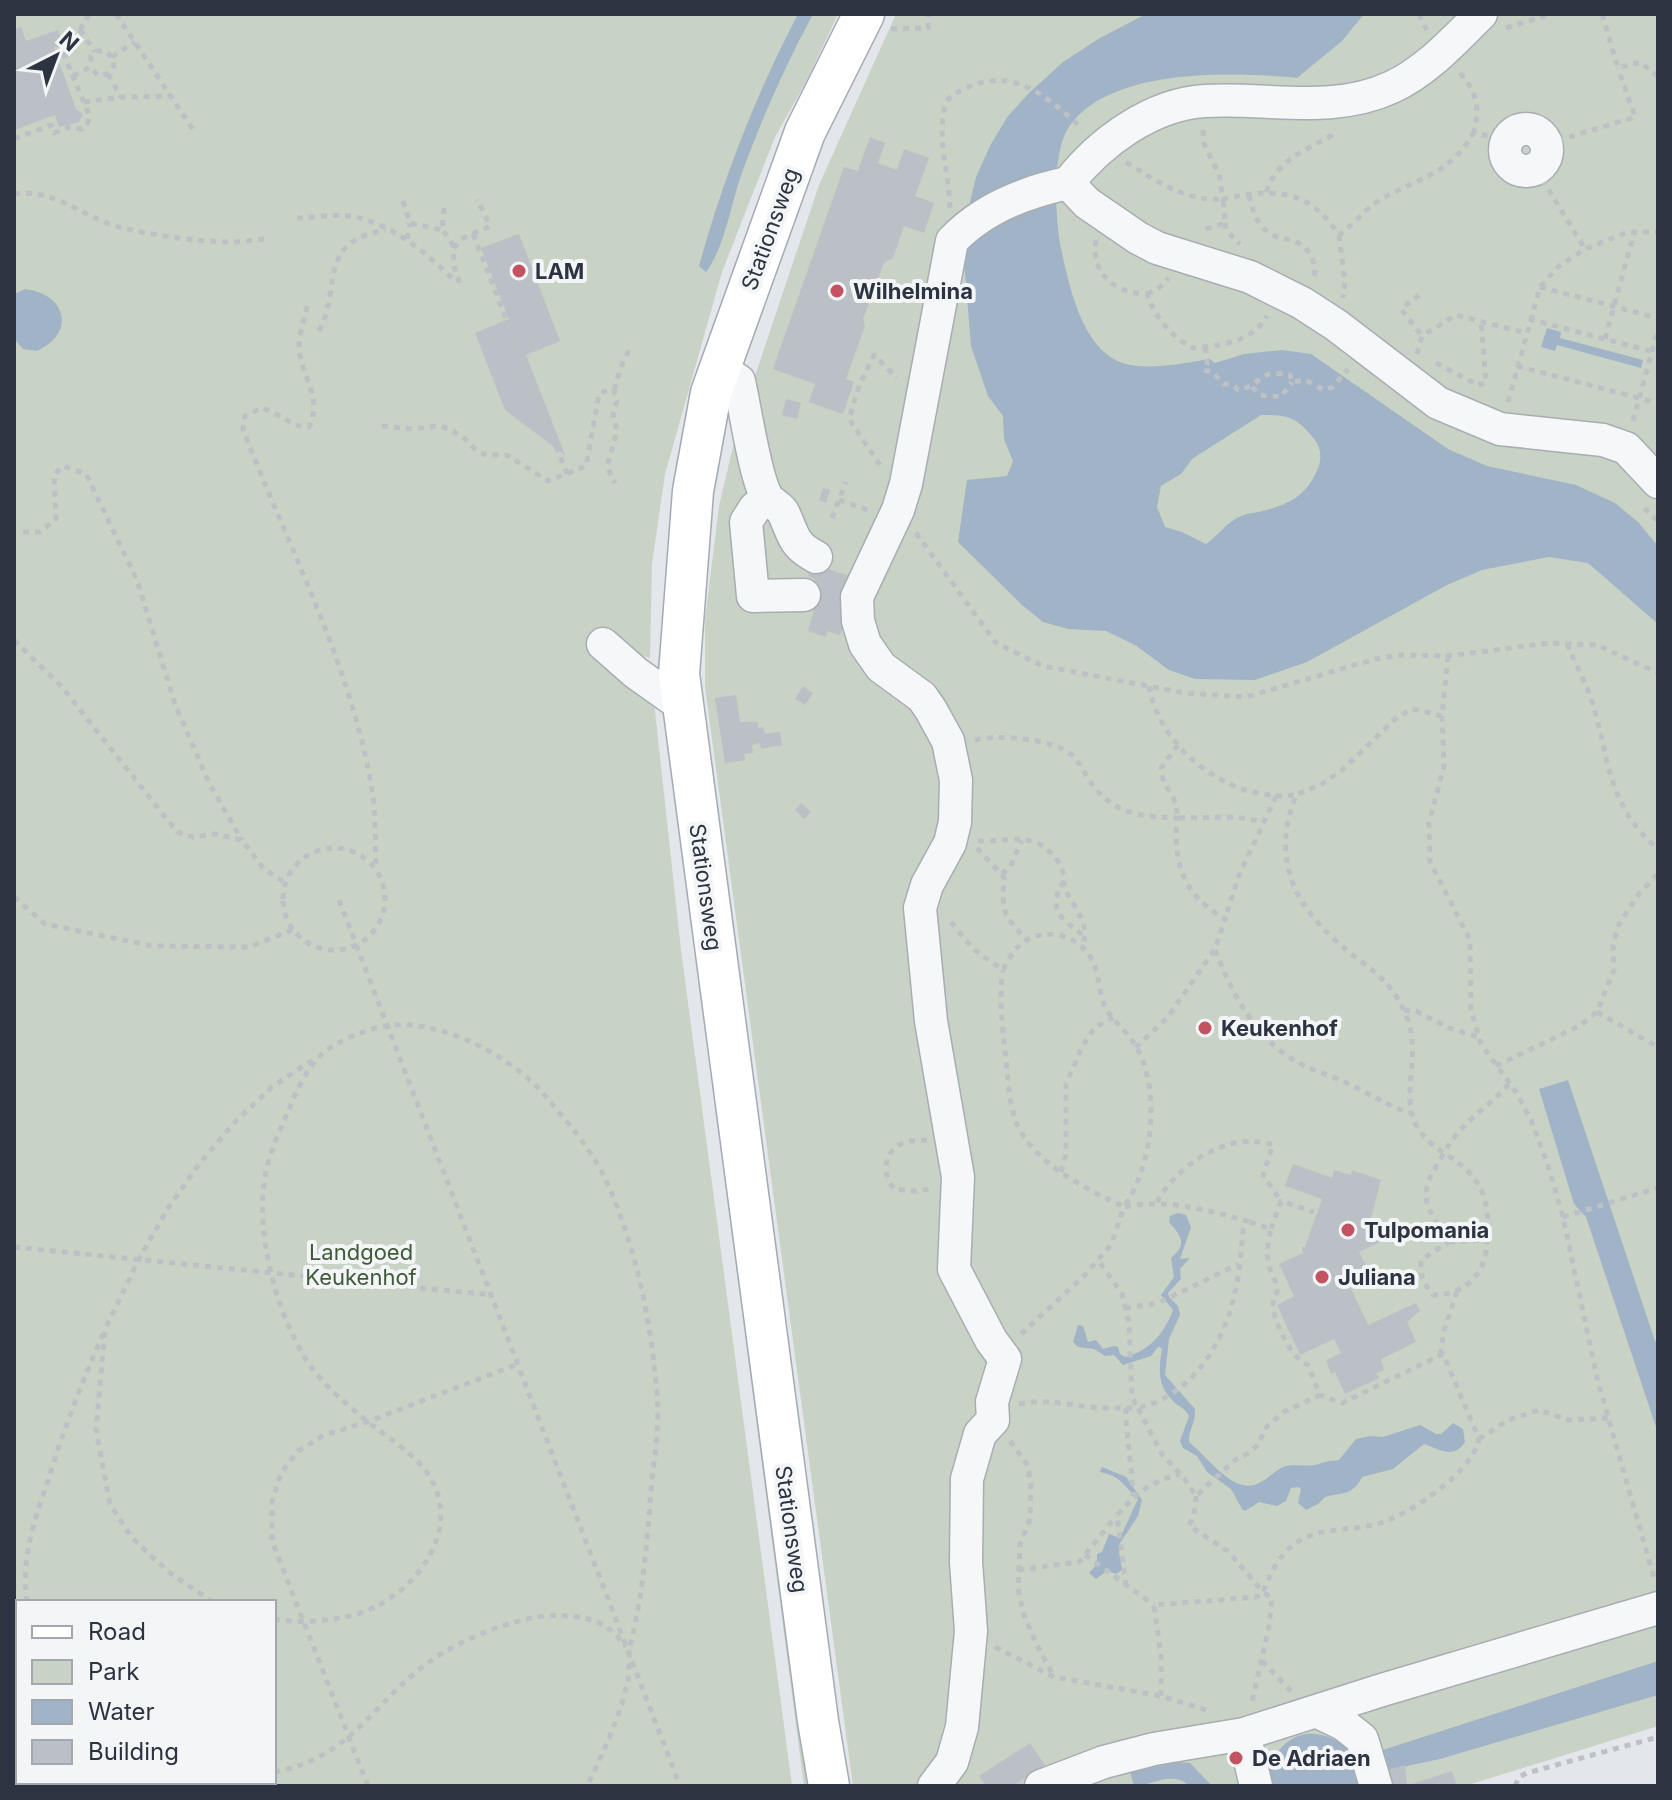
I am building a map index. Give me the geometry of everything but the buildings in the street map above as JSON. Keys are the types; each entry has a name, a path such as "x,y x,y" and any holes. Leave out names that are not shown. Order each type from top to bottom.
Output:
{"main road":[{"name":"Stationsweg","path":"829,1786 679,674 693,491 711,393 805,132 872,21"}],"street":[{"path":"934,1786 952,1762 962,1727 971,1631 966,1562 967,1479 980,1434 993,1420 992,1402 1005,1359 991,1340 954,1269 958,1177 931,1021 920,908 924,893 950,843 955,822 956,780 950,748 931,710 913,689 881,667 865,644 858,621 857,597 900,502 956,237 1008,201 1066,183 1102,145 1165,110 1203,101 1278,104 1342,101 1393,87 1489,18"},
{"path":"1506,142 1505,154 1513,167 1521,171 1541,157"},
{"path":"1066,183 1087,203 1157,248 1250,277 1406,361 1438,403 1500,429 1603,440 1626,448 1658,482"},
{"path":"720,368 739,381 767,498 783,510 790,534 802,550 816,557"},
{"path":"767,498 755,508 746,522 753,596 804,595"},
{"path":"603,644 636,673 681,705"},
{"path":"1041,1786 1104,1762 1154,1749 1244,1734 1658,1608"},
{"path":"1318,1712 1353,1730 1366,1748 1376,1783"},
{"path":"1244,1734 1256,1786"}],"path":[{"path":"14,139 51,125 54,133 68,127 82,129 87,124 90,117 62,50 80,30 89,14"},
{"path":"116,14 194,131"},
{"path":"872,21 928,28 929,14"},
{"path":"1339,235 1365,210 1383,198 1441,170 1458,157 1474,132 1477,100 1462,75 1439,55 1419,14"},
{"path":"1489,18 1500,30 1551,14"},
{"path":"1585,249 1541,157 1635,117 1602,14"},
{"path":"80,30 95,52"},
{"path":"112,57 135,42"},
{"path":"105,51 112,57 114,66 108,74 98,75 90,67 95,52 105,51"},
{"path":"1618,68 1640,62 1656,75"},
{"path":"73,76 90,67"},
{"path":"108,74 121,97"},
{"path":"956,237 942,134 944,108 947,100 973,84 1007,80 1052,100 1102,145 1181,194 1201,200 1265,193 1297,196 1314,205 1339,235 1345,282 1343,316 1336,325"},
{"path":"84,102 121,97 171,96"},
{"path":"1147,294 1168,279 1188,240 1197,232 1225,223 1217,166 1204,144 1203,101"},
{"path":"1265,193 1272,176 1283,162 1332,135 1339,121 1342,101"},
{"path":"1474,132 1506,142"},
{"path":"14,194 27,192 52,197 115,226 163,237 234,242 268,239"},
{"path":"1249,195 1251,210 1267,232 1298,242 1313,259 1316,276 1302,303"},
{"path":"454,248 463,238 490,226 477,199"},
{"path":"403,201 410,223 407,239"},
{"path":"442,230 444,208"},
{"path":"297,218 359,218 407,239 459,281 453,264 454,248 449,238 442,230 410,223"},
{"path":"319,331 325,319 336,261 359,236 387,230"},
{"path":"1500,429 1540,287 1558,267 1585,249 1628,232 1658,232"},
{"path":"1605,339 1634,233"},
{"path":"473,234 567,474"},
{"path":"1540,287 1658,318"},
{"path":"1419,295 1401,309 1422,336"},
{"path":"307,306 299,345 315,415 309,427 301,427 279,413 262,408 245,416 243,429 322,621 356,716 373,798 376,869"},
{"path":"1481,320 1486,383 1478,385 1406,361 1422,336 1456,315 1481,320 1526,333"},
{"path":"1529,319 1655,352"},
{"path":"1626,448 1655,352 1658,329"},
{"path":"1205,347 1207,362 1204,370 1238,390 1252,387 1275,373 1290,375 1292,382"},
{"path":"615,483 607,467 617,431 613,414 617,401 614,390 629,350"},
{"path":"920,411 896,377 874,355 859,386 849,419 900,502 996,643 1043,666 1185,693 1246,697 1375,659 1402,655 1448,656 1550,643 1597,645 1658,673"},
{"path":"1517,366 1658,403"},
{"path":"1252,387 1260,395 1281,397 1292,382 1305,380 1324,390 1333,387 1345,375"},
{"path":"382,426 412,429 440,426 462,436 477,451 487,455 507,455 548,481 586,466 599,394 614,390"},
{"path":"23,532 40,532 56,519 54,475 63,466 86,474 137,580 175,704 209,783 242,840 263,868 284,882"},
{"path":"832,518 846,482"},
{"path":"14,640 62,687 177,832 192,837 215,834 242,840"},
{"path":"1567,644 1590,696 1613,789 1633,823 1658,849"},
{"path":"1448,656 1442,716 1444,766 1435,796 1428,844 1434,871 1470,940 1471,1010 1479,1037 1531,1120 1563,1217 1598,1382 1658,1593"},
{"path":"1149,686 1152,704 1178,745 1192,759 1217,777 1245,790 1276,796 1296,795 1322,784 1341,771 1397,717 1413,709 1442,716"},
{"path":"950,748 980,738 995,737 1054,746 1072,756 1093,788 1111,803 1131,813 1177,818 1235,817 1265,822"},
{"path":"1178,745 1161,768 1162,779 1178,804 1175,849 1190,889 1207,908 1225,919"},
{"path":"1296,795 1286,821 1286,868 1313,916 1337,942 1385,979 1404,1010 1411,1028 1413,1058 1409,1088 1415,1125 1425,1138 1459,1162 1485,1195 1489,1217 1487,1251 1480,1269 1465,1288 1433,1295 1425,1285 1420,1267 1422,1259 1449,1242 1487,1240"},
{"path":"1136,1047 1167,1018 1215,949 1239,875 1276,796"},
{"path":"1002,874 1010,867 1022,840"},
{"path":"1027,940 1007,920 1002,904 1004,877 969,841 1022,840 1035,842 1052,853 1062,869 1065,889 1081,915 1085,937 1082,947"},
{"path":"318,849 350,849 376,869 384,885 385,903 381,920 371,935 357,945 340,950 322,949 305,942 292,930 283,907 284,882 303,856 318,849"},
{"path":"1496,1066 1581,1025 1597,1012 1614,970 1613,945 1618,926 1640,892 1658,874"},
{"path":"1064,881 1056,895 1055,907 1062,918 1085,937"},
{"path":"924,893 942,909 973,949 1003,970"},
{"path":"14,897 45,924 152,946 249,947 292,930"},
{"path":"339,900 680,1786"},
{"path":"1005,1359 1021,1334 1084,1276 1111,1245 1124,1207 1136,1188 1147,1150 1150,1084 1145,1065 1136,1047 1105,1006 1093,962 1082,947 1057,934 1027,940 1017,948 1003,970 1000,986 1002,1021 1009,1085 1018,1125 1044,1161 1086,1189 1124,1207 1156,1203 1218,1213 1271,1229"},
{"path":"1215,949 1230,988 1247,1013 1267,1037 1292,1059 1336,1077 1394,1108 1411,1113"},
{"path":"1404,1010 1416,1011 1449,1028 1479,1037"},
{"path":"1597,1012 1658,1047"},
{"path":"1061,1172 1066,1154 1066,1084 1094,1028 1113,1018"},
{"path":"27,1600 24,1583 29,1539 78,1392 140,1257 168,1208 200,1163 234,1123 272,1087 354,1035 388,1025 423,1027 450,1035 514,1065 534,1082 575,1132 607,1183 627,1239 651,1336 658,1399 642,1588 623,1699 587,1786"},
{"path":"276,1619 306,1621 373,1609 394,1595 424,1566 439,1531 437,1493 414,1459 334,1393 312,1368 289,1328 272,1272 262,1216 266,1172 296,1093 322,1054"},
{"path":"1449,1242 1426,1203 1425,1189 1464,1124 1498,1097 1510,1083"},
{"path":"951,1136 903,1142 891,1151 885,1165 888,1182 894,1189 914,1191 933,1188 958,1177"},
{"path":"1156,1203 1176,1174 1220,1148 1242,1141 1273,1144 1263,1175 1281,1201 1314,1212"},
{"path":"1563,1217 1658,1188"},
{"path":"1281,1201 1267,1247 1277,1291 1273,1303 1293,1355 1308,1365 1320,1395"},
{"path":"1054,1677 1024,1615 1018,1589 1020,1545 1030,1519 1031,1483 1027,1464 993,1420 1011,1406 1032,1401 1098,1408 1138,1408 1168,1398 1202,1366 1224,1328 1235,1292 1243,1230 1247,1221"},
{"path":"14,1247 140,1257 492,1295"},
{"path":"1098,1260 1122,1294 1129,1322 1132,1397 1162,1454 1196,1496"},
{"path":"1125,1308 1172,1298 1239,1264"},
{"path":"1440,1355 1457,1291"},
{"path":"105,1329 96,1430 110,1504 132,1538 170,1573 210,1600"},
{"path":"971,1631 1013,1658 1054,1677 1161,1696 1212,1712 1244,1734 1269,1626 1272,1598 1263,1592 1228,1551 1189,1526 1196,1496 1235,1460 1258,1445 1267,1426 1284,1412 1320,1395 1342,1403 1443,1354 1479,1439 1477,1448 1450,1483 1394,1519 1317,1534 1293,1544 1273,1569 1263,1592 1257,1597 1154,1605 1085,1555"},
{"path":"368,1786 306,1621 272,1541 272,1502 281,1473 298,1451 324,1435 367,1422 518,1364"},
{"path":"1126,1408 1133,1497"},
{"path":"1479,1439 1508,1420 1539,1410 1568,1420 1609,1418"},
{"path":"1018,1570 1079,1562 1133,1497 1154,1481 1180,1474"},
{"path":"1117,1515 1126,1586"},
{"path":"1154,1605 1161,1657 1161,1696"},
{"path":"276,1772 299,1767 326,1754 350,1737 440,1655 478,1636 517,1622 550,1616 579,1617 614,1632 629,1651"},
{"path":"1515,1786 1519,1777 1527,1773 1658,1737"}],"green space":[{"name":"Landgoed Keukenhof","path":"14,14 838,14 807,80 775,137 722,272 665,474 652,564 650,658 627,650 654,702 681,950 792,1786 14,1786","holes":["750,150 709,269 732,187"]},
{"name":"Keukenhof","path":"896,14 1658,14 1658,1726 1465,1786 853,1786 705,687 705,620 719,506 737,430 819,185"},
{"path":"704,985 814,1786 804,1786 716,1113"}],"water":[{"path":"798,14 813,14 766,112 742,173 723,238 706,272 699,266 730,169 754,106"},
{"path":"1146,14 1364,14 1342,41 1297,78 1208,75 1143,84 1113,93 1088,107 1069,127 1059,153 1057,170 1056,207 1060,240 1077,309 1099,347 1119,362 1145,366 1210,359 1215,363 1244,354 1282,350 1311,354 1448,449 1487,466 1576,485 1615,503 1638,522 1658,546 1658,624 1588,563 1549,557 1482,570 1447,585 1307,662 1255,680 1195,679 1169,670 1135,645 1106,631 1068,629 1043,622 958,542 967,480 1007,476 1013,461 1004,439 1003,416 988,396 971,346 964,261 968,210 976,177 1008,116 1063,62","holes":["1261,415 1285,417 1297,422 1318,446 1319,464 1304,491 1282,505 1239,517 1206,544 1165,527 1157,507 1161,486 1181,474 1192,459"]},
{"path":"25,289 50,298 61,315 57,334 37,351 23,349 14,339 14,294"},
{"path":"1547,328 1561,332 1560,338 1643,360 1641,368 1557,345 1555,351 1541,347"},
{"path":"1568,1080 1658,1343 1658,1433 1586,1217 1574,1204 1539,1089"},
{"path":"1178,1213 1186,1215 1191,1227 1180,1259 1190,1258 1180,1269 1181,1279 1168,1293 1178,1306 1180,1315 1169,1339 1165,1375 1195,1409 1189,1442 1222,1473 1243,1485 1255,1485 1287,1466 1339,1460 1356,1439 1383,1437 1420,1425 1441,1434 1453,1423 1463,1429 1465,1442 1451,1452 1424,1444 1393,1469 1362,1477 1351,1490 1325,1497 1306,1510 1298,1503 1301,1489 1298,1487 1291,1488 1286,1501 1277,1506 1259,1502 1245,1511 1242,1509 1231,1489 1207,1472 1197,1456 1183,1448 1180,1441 1189,1416 1169,1396 1162,1383 1162,1348 1158,1347 1151,1356 1123,1365 1114,1355 1105,1356 1094,1349 1078,1347 1073,1342 1078,1325 1083,1326 1088,1342 1096,1340 1103,1349 1118,1347 1125,1357 1148,1346 1160,1334 1173,1310 1161,1295 1174,1277 1171,1258 1181,1244 1169,1222 1170,1216"},
{"path":"1102,1467 1126,1477 1142,1500 1138,1516 1120,1543 1122,1570 1116,1574 1107,1571 1096,1579 1089,1573 1097,1564 1097,1554 1102,1552 1109,1534 1120,1538 1138,1499 1118,1479 1100,1472"},
{"path":"1658,1661 1658,1695 1407,1766 1365,1780 1364,1786 1262,1786 1273,1759 1284,1745 1305,1734 1327,1737 1358,1758"},
{"path":"1176,1762 1190,1763 1212,1786 1189,1786 1183,1781 1169,1779 1134,1786 1130,1772"}],"place":[{"name":"LAM","path":"519,271"},
{"name":"Wilhelmina","path":"837,291"},
{"name":"Keukenhof","path":"1205,1028"},
{"name":"Tulpomania","path":"1348,1230"},
{"name":"Juliana","path":"1322,1277"},
{"name":"De Adriaen","path":"1236,1758"}]}
